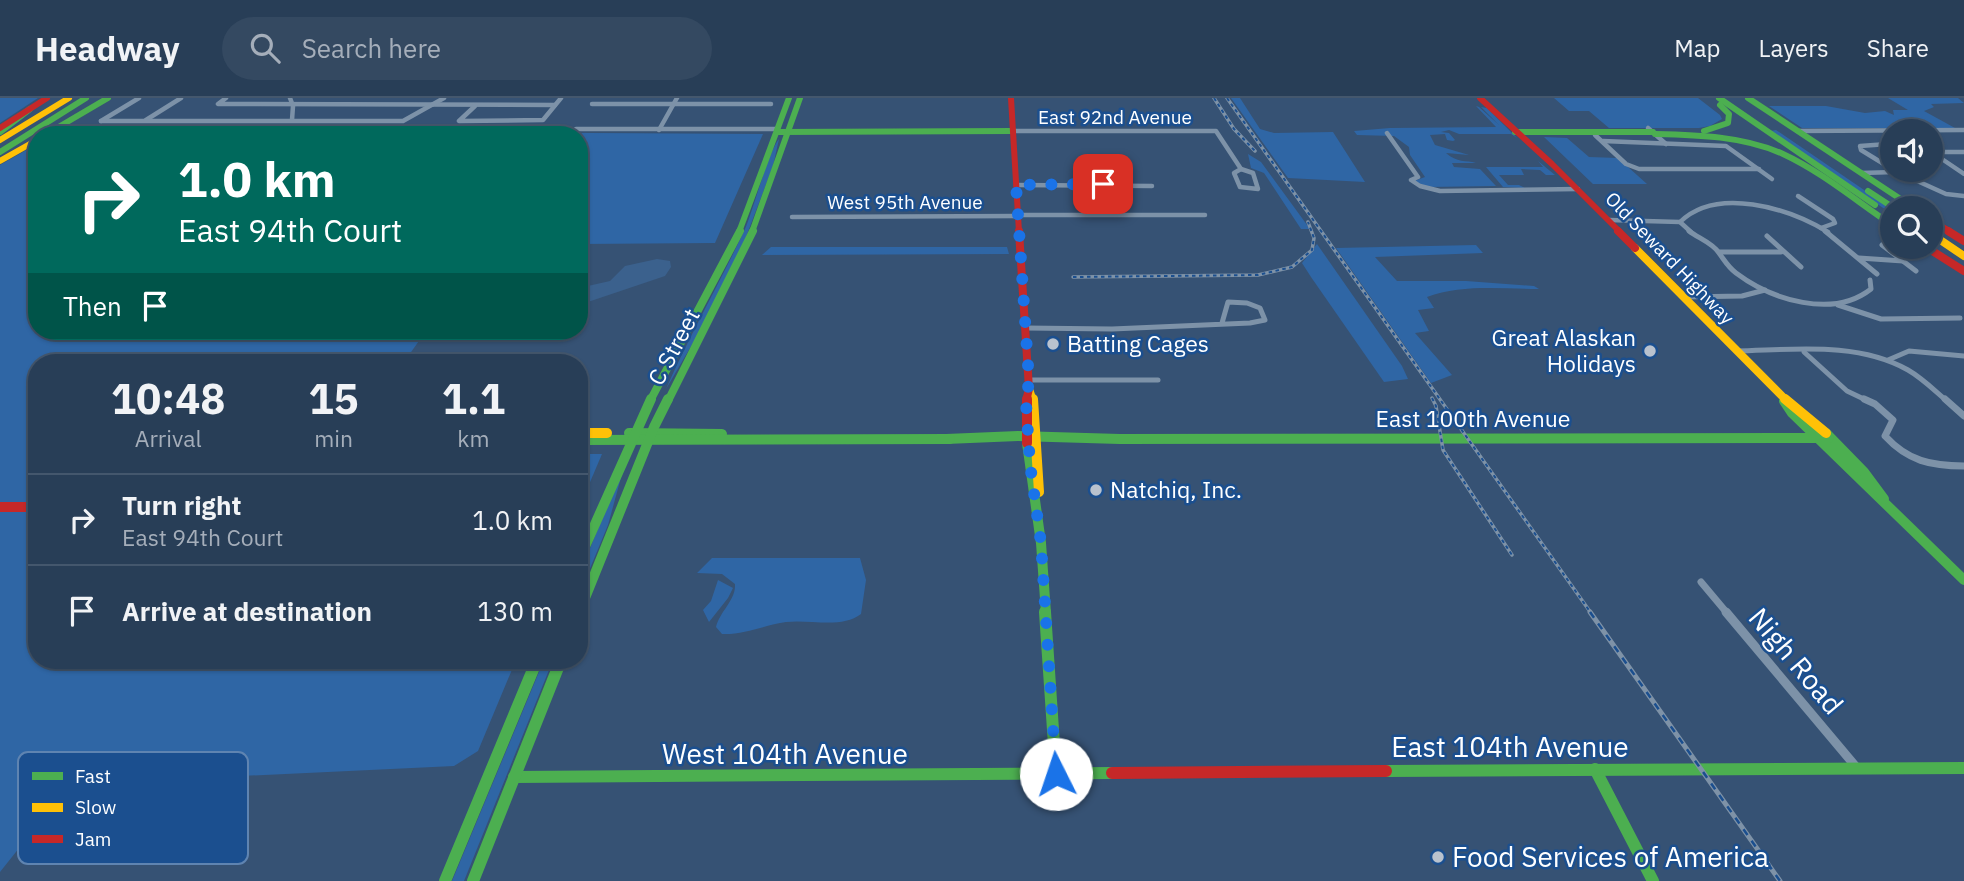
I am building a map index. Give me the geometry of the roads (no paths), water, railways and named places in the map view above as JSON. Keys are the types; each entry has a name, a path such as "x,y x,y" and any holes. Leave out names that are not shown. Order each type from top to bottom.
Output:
{"main road":[{"path":"0,130 47,98"},
{"path":"0,140 69,98"},
{"path":"41,126 86,98"},
{"path":"60,126 107,98"},
{"name":"C Street","path":"588,591 650,437 744,253 783,131 789,98"},
{"name":"C Street","path":"588,539 632,436 723,268 800,98"},
{"path":"1011,98 1029,384 1026,400 1038,510 1056,774"},
{"name":"Old Seward Highway","path":"1480,98 1578,189 1782,397 1829,438 1873,482 1884,499"},
{"name":"Old Seward Highway","path":"1487,98 1523,136"},
{"path":"1523,136 1704,132 1725,126 1730,120 1729,114 1712,98"},
{"path":"1719,98 1880,209"},
{"path":"1731,98 1880,199"},
{"path":"1748,98 1896,196"},
{"path":"783,131 1013,131"},
{"path":"1523,136 1599,138 1652,132 1711,136 1771,149 1798,163 1880,217"},
{"path":"0,152 28,134"},
{"path":"0,161 28,145"},
{"path":"1943,227 1964,241"},
{"path":"1943,242 1964,256"},
{"path":"1943,255 1964,269"},
{"name":"Old Seward Highway","path":"1782,397 1792,413 1860,482 1884,499 1960,572 1964,580"},
{"path":"588,434 735,440 804,439"},
{"path":"650,437 770,434 804,439"},
{"path":"735,440 770,434"},
{"path":"588,439 632,436"},
{"name":"East 100th Avenue","path":"804,439 1829,438"},
{"path":"0,507 28,507"},
{"path":"445,881 533,669"},
{"path":"473,881 557,669"},
{"name":"East 104th Avenue","path":"1056,774 1964,768"},
{"path":"1595,769 1653,881"},
{"name":"West 104th Avenue","path":"514,777 1056,774"}],"street":[{"path":"139,98 101,121 403,121 444,98"},
{"path":"145,121 181,98"},
{"path":"226,98 218,104 555,105"},
{"path":"290,98 293,106 292,120"},
{"path":"475,105 459,121 543,120 561,98"},
{"path":"659,130 677,98"},
{"path":"592,104 771,104"},
{"path":"588,130 783,131"},
{"path":"1797,131 1964,130"},
{"name":"East 92nd Avenue","path":"1013,131 1216,131 1241,169"},
{"path":"1652,132 1667,144"},
{"path":"1387,133 1418,177 1411,180 1420,186 1440,191 1578,189"},
{"path":"1599,138 1726,146 1772,179"},
{"path":"1599,138 1626,164 1634,167 1759,169"},
{"path":"1880,145 1860,146 1861,150 1880,162"},
{"path":"1964,152 1937,152 1936,155 1964,174"},
{"path":"1241,169 1252,173 1258,189 1240,187 1234,173 1241,169"},
{"path":"1861,173 1880,171"},
{"path":"1923,182 1962,198"},
{"path":"1016,185 1152,186"},
{"path":"1798,196 1833,219 1833,226 1821,229"},
{"path":"1680,222 1693,208 1734,205 1789,215 1821,229 1877,274"},
{"name":"West 95th Avenue","path":"792,217 1205,215"},
{"path":"1609,220 1680,222 1695,237 1719,252 1724,262 1735,272 1765,290 1810,303 1837,304 1881,319 1960,318"},
{"path":"1766,236 1801,267"},
{"path":"1719,252 1781,252"},
{"path":"1858,258 1903,261"},
{"path":"1901,259 1916,271"},
{"path":"1837,304 1867,294 1871,289 1870,280"},
{"path":"1684,297 1742,296 1765,290"},
{"path":"1026,328 1112,329 1250,323 1265,320 1260,308 1228,302 1222,323"},
{"path":"1736,351 1848,351 1888,360 1910,371 1964,416"},
{"path":"1804,351 1847,391 1885,411 1893,420 1885,436 1895,449 1917,463 1964,466"},
{"path":"1888,360 1909,351 1964,356"},
{"path":"1029,384 1158,380"},
{"path":"1953,406 1964,406"},
{"name":"Nigh Road","path":"1701,582 1857,768"}],"railway":[{"path":"1214,98 1234,129 1255,151"},
{"path":"1227,98 1591,613"},
{"path":"1073,277 1258,275 1292,267 1312,250 1314,238 1308,222"},
{"path":"1432,398 1436,406 1443,450 1512,555"},
{"path":"1590,612 1780,881"}],"place":[{"name":"Batting Cages","path":"1053,344"},
{"name":"Great Alaskan Holidays","path":"1650,351"},
{"name":"Natchiq, Inc.","path":"1096,490"},
{"name":"Food Services of America","path":"1438,857"}]}
